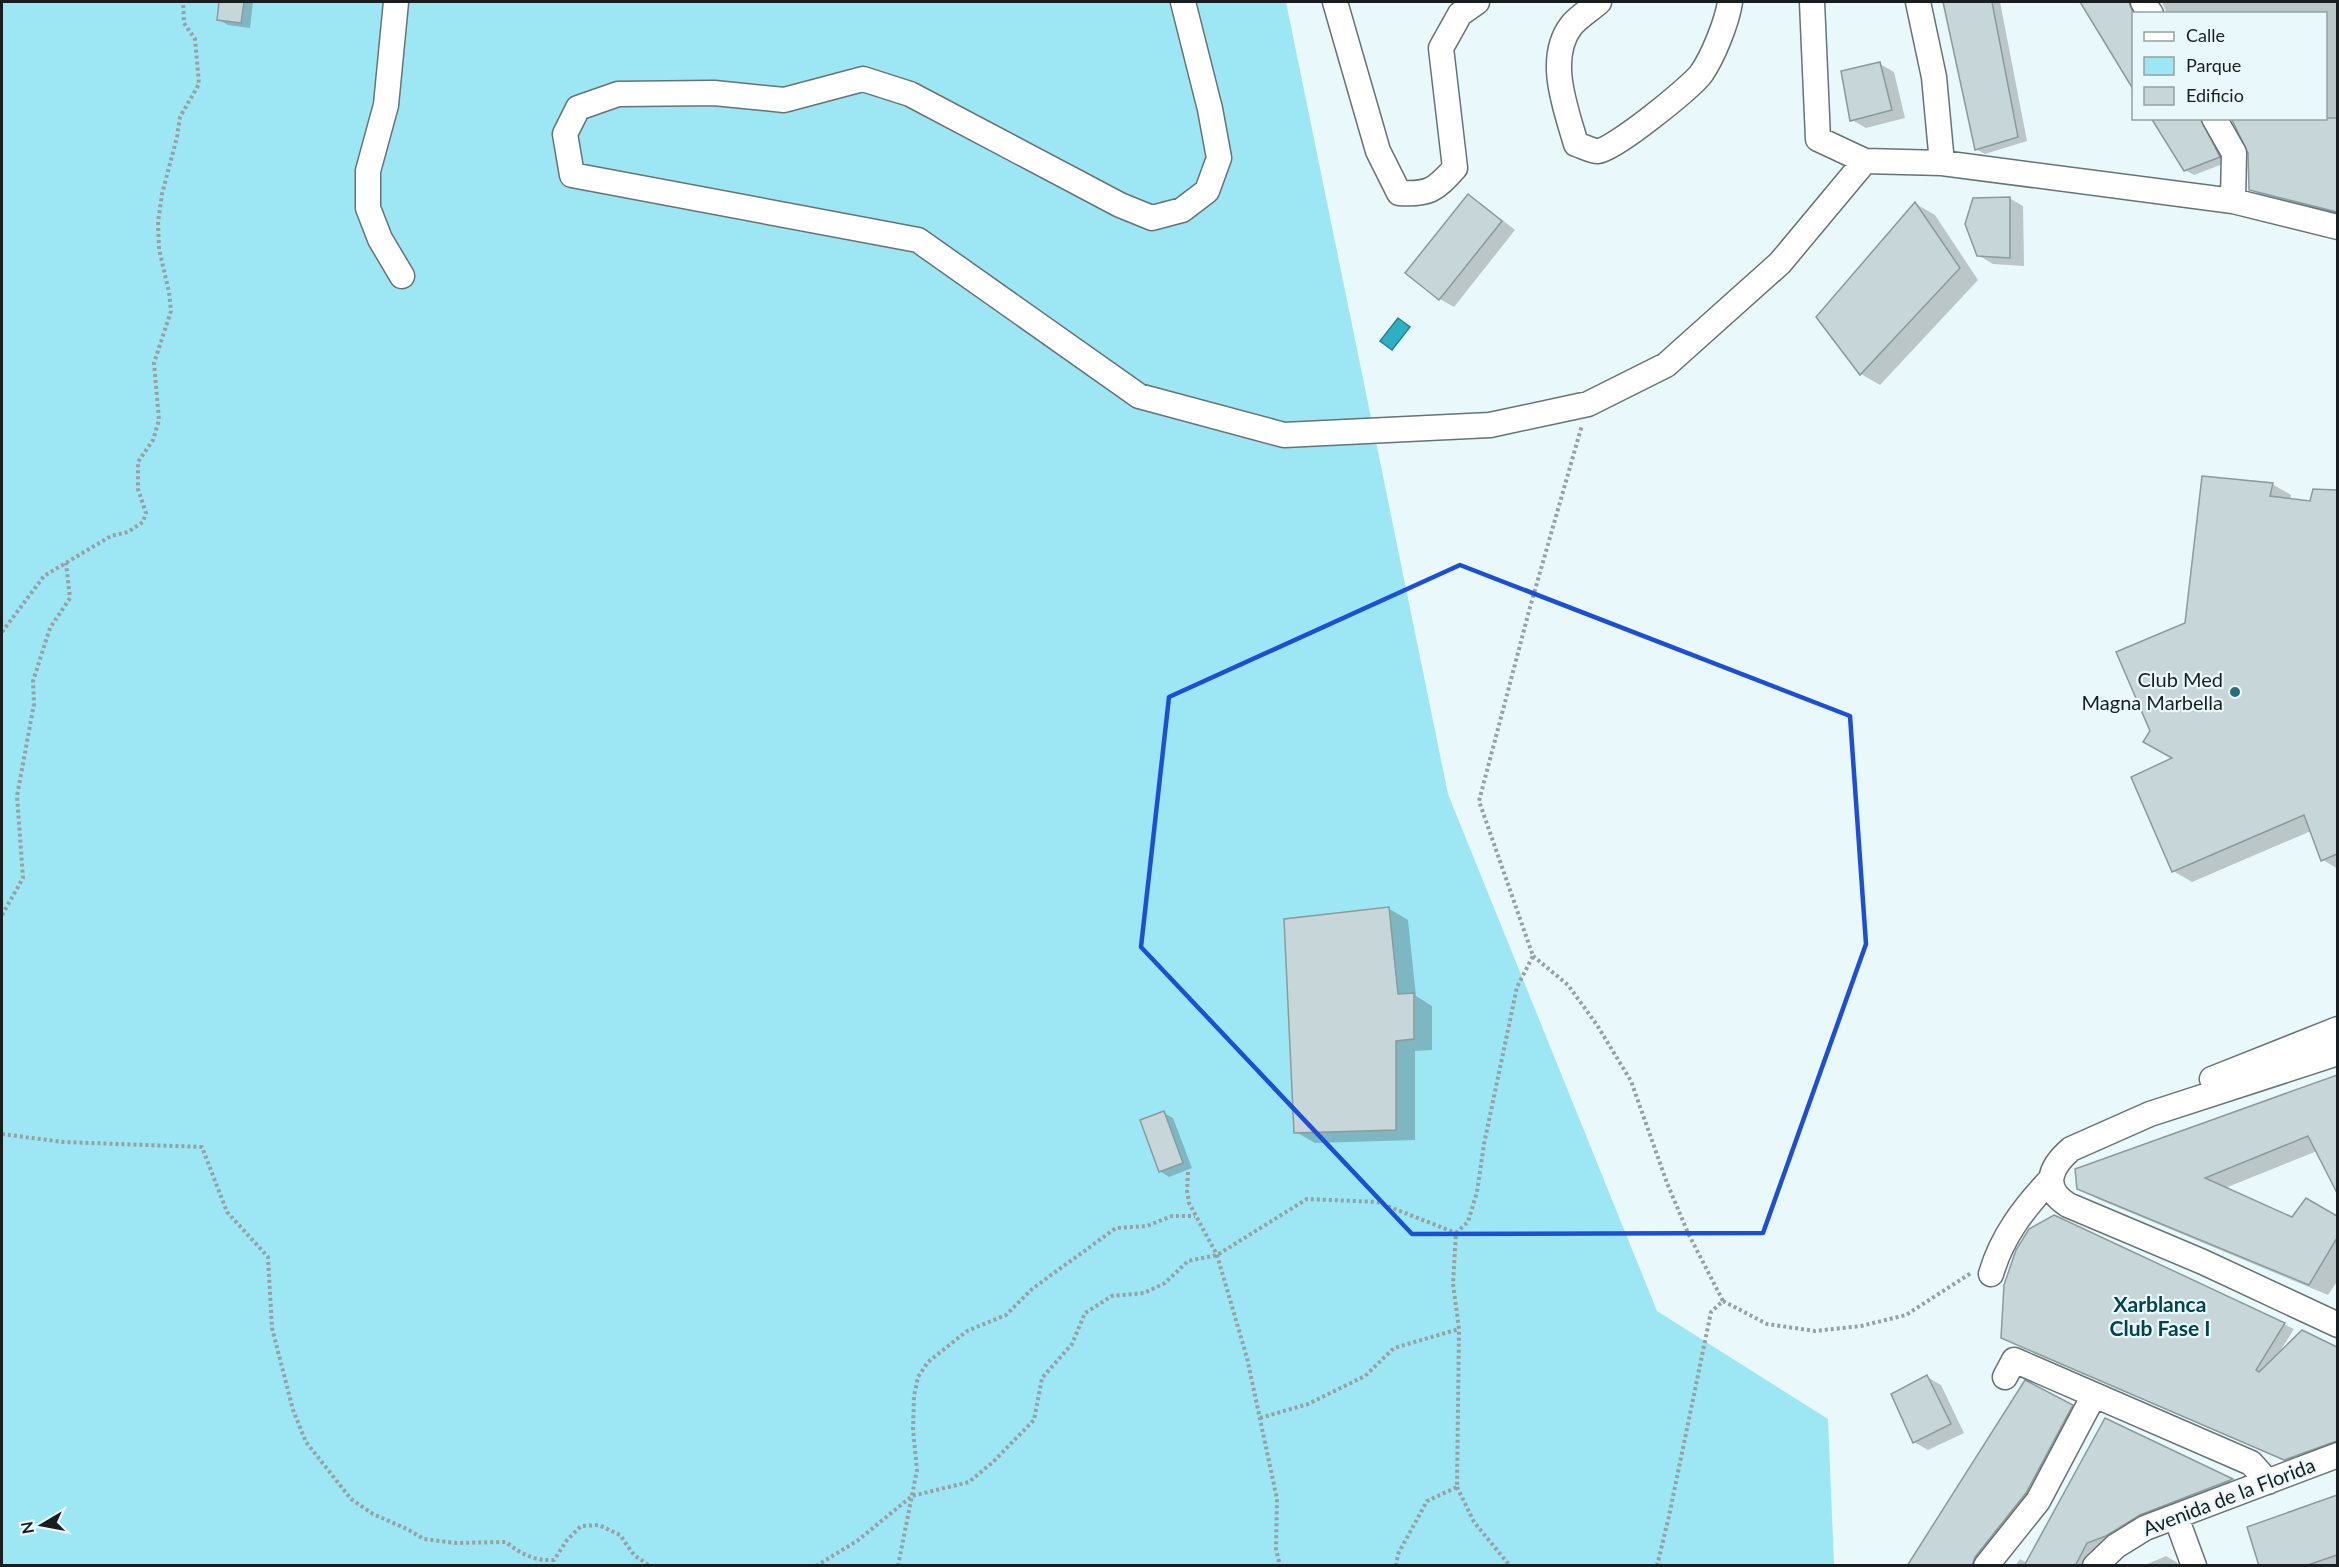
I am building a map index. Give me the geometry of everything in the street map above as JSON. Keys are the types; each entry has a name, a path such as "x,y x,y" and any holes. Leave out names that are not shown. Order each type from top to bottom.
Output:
{"street":[{"path":"396,2 386,105 368,171 368,208 380,239 402,276"},
{"path":"1183,2 1210,109 1219,158 1208,191 1182,210 1152,218 1120,205 910,94 863,79 784,100 714,93 618,94 578,108 565,134 572,175 918,240 1139,396 1284,435 1490,424 1588,404 1666,365 1780,263 1865,161"},
{"path":"1335,2 1377,151 1400,193 1421,194 1440,184 1455,168 1441,48 1460,14 1477,2"},
{"path":"1599,2 1571,27 1563,45 1559,69 1564,103 1576,144 1596,151 1607,149 1631,134 1700,75 1728,19 1730,2"},
{"path":"1812,2 1818,139 1865,161 1942,163 2233,201 2337,227"},
{"path":"1918,2 1934,77 1942,163"},
{"path":"2215,120 2234,153 2233,201"},
{"path":"2150,1114 2183,1090 2337,1029"},
{"path":"1993,1265 2007,1234 2025,1206 2051,1179 2057,1163 2071,1149 2150,1114 2337,1053"},
{"path":"2051,1179 2052,1190 2057,1198 2068,1205 2203,1262 2337,1325"},
{"path":"2005,1377 2014,1360 2251,1463 2268,1482"},
{"path":"1986,1566 2038,1501 2094,1395"},
{"name":"Avenida de la Florida","path":"2095,1566 2116,1546 2145,1528 2337,1455"},
{"path":"2176,1517 2194,1566"}],"path":[{"path":"2,632 44,576 111,536 128,532 143,522 146,513 138,489 138,462 153,440 159,420 154,363 171,311 159,249 160,203 180,117 199,84 195,39 184,23 183,2"},
{"path":"1588,404 1529,611 1479,801 1533,956 1568,985 1597,1025 1631,1081 1671,1193 1688,1233 1723,1301 1767,1324 1815,1331 1861,1326 1906,1315 1993,1265"},
{"path":"2,915 23,878 17,796 34,704 33,681 50,628 70,598 66,563"},
{"path":"1510,1566 1474,1522 1457,1487 1459,1329 1453,1284 1456,1233 1468,1222 1477,1192 1484,1144 1517,987 1533,956"},
{"path":"2,1134 63,1142 202,1147 227,1212 268,1257 272,1328 293,1410 306,1443 351,1499 373,1514 424,1539 456,1544 506,1542 522,1555 542,1561 554,1560 567,1540 581,1526 599,1525 620,1535 634,1555 650,1566"},
{"path":"1188,1172 1187,1191 1195,1216 1217,1255 1246,1358 1277,1499 1276,1549 1280,1566"},
{"path":"816,1566 857,1541 912,1496 969,1482 993,1462 1034,1420 1042,1378 1072,1344 1085,1313 1112,1296 1144,1293 1165,1283 1188,1261 1217,1255 1307,1198 1377,1202 1456,1233"},
{"path":"898,1566 917,1470 913,1430 914,1396 918,1377 928,1362 967,1331 1006,1315 1032,1288 1116,1228 1146,1226 1172,1216 1195,1216"},
{"path":"1657,1566 1711,1312 1723,1301"},
{"path":"1260,1419 1308,1404 1365,1376 1394,1348 1459,1329"},
{"path":"1396,1566 1398,1554 1427,1501 1457,1487"}],"highlighted area":[{"path":"1460,565 1850,716 1866,944 1763,1233 1412,1234 1141,947 1169,697"}],"green space":[{"path":"2,2 1286,2 1448,794 1657,1311 1828,1419 1834,1565 2,1566"}],"shaded area":[{"path":"1398,318 1410,327 1392,350 1380,341"}],"building":[{"path":"219,2 244,2 241,23 217,20"},
{"path":"1943,2 1992,2 2018,137 1975,150"},
{"path":"2080,2 2129,2 2133,12 2132,87"},
{"path":"1880,62 1892,110 1850,121 1841,71"},
{"path":"2327,118 2337,118 2337,212 2249,190 2248,153 2232,120 2327,120"},
{"path":"2152,120 2201,120 2220,157 2184,171"},
{"path":"1468,194 1502,221 1439,300 1405,273"},
{"path":"2010,197 2010,258 1977,256 1965,224 1973,198"},
{"path":"1915,202 1960,268 1860,375 1816,317"},
{"name":"Club Med Magna Marbella","path":"2202,476 2273,483 2270,496 2310,501 2313,489 2337,490 2337,854 2321,861 2304,815 2172,872 2131,777 2172,758 2143,742 2150,731 2116,652 2185,623"},
{"path":"1389,907 1398,994 1414,993 1414,1039 1396,1041 1396,1130 1294,1133 1284,919"},
{"path":"2337,1075 2337,1193 2308,1136 2205,1178 2292,1217 2306,1198 2337,1216 2337,1238 2309,1285 2077,1189 2075,1169"},
{"path":"1164,1111 1183,1163 1159,1172 1140,1120"},
{"path":"2054,1215 2285,1323 2256,1370 2259,1372 2302,1330 2337,1347 2337,1441 2284,1460 2001,1338 2004,1285 2016,1250 2029,1229"},
{"path":"1927,1375 1951,1424 1913,1443 1891,1394"},
{"path":"2025,1380 2073,1405 2026,1493 1975,1557 1972,1566 1907,1566"},
{"path":"2105,1418 2233,1479 2140,1515 2106,1536 2087,1543 2075,1566 2024,1566"},
{"path":"2337,1495 2337,1555 2305,1566 2259,1566 2247,1527"}],"place":[{"name":"Club Med Magna Marbella","path":"2235,692"}],"district":[{"name":"Xarblanca Club Fase I","path":"2160,1317"}]}
